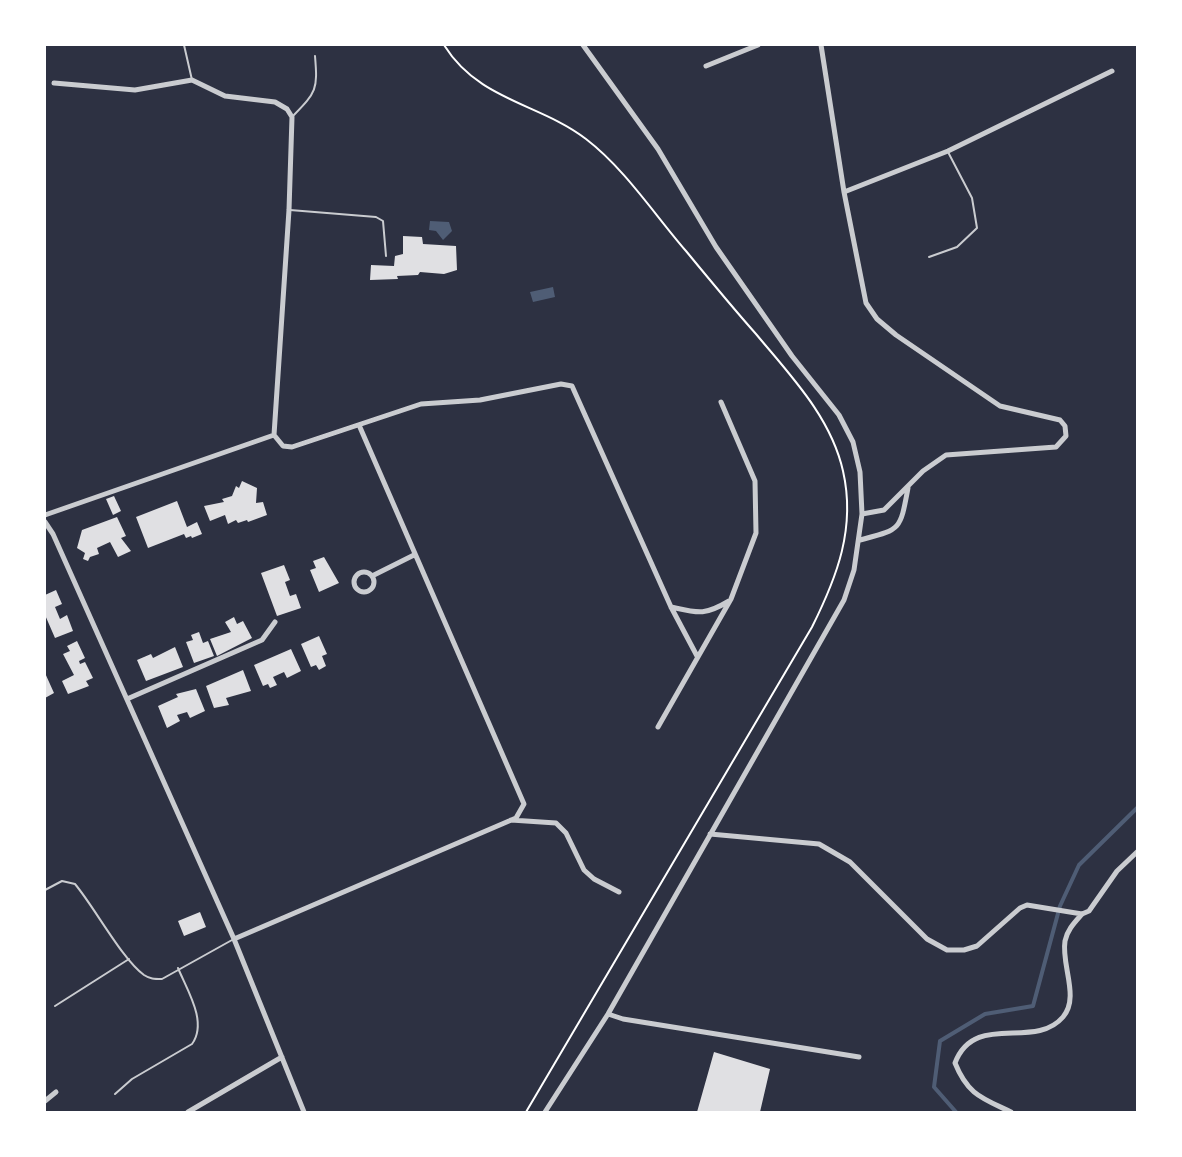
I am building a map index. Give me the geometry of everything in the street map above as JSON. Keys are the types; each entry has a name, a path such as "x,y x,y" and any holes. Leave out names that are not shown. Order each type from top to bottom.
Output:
{"street":[{"path":"545,1112 608,1014 844,600 854,570 862,514 860,472 853,442 839,415 792,356 716,247 658,149 583,45"},
{"path":"706,66 758,45"},
{"path":"820,45 844,192 866,303 877,319 896,335 1000,406 1060,420 1065,426 1066,436 1056,447 946,455 923,471 884,510 862,514"},
{"path":"844,192 948,151 1112,71"},
{"path":"54,83 135,90 192,80 225,96 275,102 287,109 292,117 289,210 274,435 283,446 292,447 421,404 480,400 561,384 572,386 671,607 697,656"},
{"path":"658,727 731,599 756,533 755,481 721,402"},
{"path":"234,939 511,820 522,812 524,804 359,425"},
{"path":"45,515 274,435"},
{"path":"860,540 897,528 902,521 908,487"},
{"path":"45,522 53,534 234,939 304,1112"},
{"path":"372,576 414,555"},
{"path":"671,607 699,613 710,612 731,599"},
{"path":"127,699 262,640 275,621"},
{"path":"511,820 556,823 567,833 584,870 619,892"},
{"path":"710,834 819,844 850,862 927,939 947,950 964,950 977,946 1020,908 1027,905 1082,914"},
{"path":"1011,1112 974,1094 963,1081 956,1063 961,1048 971,1040 984,1035 1042,1030 1062,1018 1069,1008 1070,996 1064,956 1065,939 1069,929 1082,914 1094,906 1117,871 1137,852"},
{"path":"608,1014 624,1019 859,1057"},
{"path":"188,1112 282,1057"},
{"path":"45,1101 56,1092"}],"lane":[{"path":"184,45 192,80"},
{"path":"292,117 310,99 317,85 315,56"},
{"path":"929,257 957,247 977,228 972,198 948,151"},
{"path":"289,210 376,217 383,221 386,256"},
{"path":"45,890 62,881 75,884 129,959 143,974 152,979 162,979 178,968 234,939"},
{"path":"55,1006 129,959"},
{"path":"116,1094 122,1086 192,1044 196,1037 198,1020 178,968"}],"path":[{"path":"444,45 467,73 503,99 586,139 625,179 810,400 834,446 843,469 848,499 847,528 841,562 812,627 526,1112"}],"water":[{"path":"430,221 449,222 452,231 443,240 436,231 429,230"},
{"path":"553,287 555,297 533,302 530,292"}],"building":[{"path":"403,236 422,237 423,244 456,246 457,270 444,274 420,272 418,275 397,276 398,279 370,280 371,265 394,266 395,256 403,254"},
{"path":"242,481 257,488 256,503 263,502 267,515 248,522 247,520 238,523 236,520 228,524 225,515 210,521 204,506 224,502 222,499 232,496 236,486 239,488"},
{"path":"114,496 121,511 113,515 106,499"},
{"path":"177,501 187,527 197,522 202,534 186,538 184,534 148,548 136,517"},
{"path":"117,517 126,536 121,538 131,551 118,557 110,542 97,548 99,554 90,557 88,561 83,559 85,553 77,548 82,530"},
{"path":"324,557 339,583 319,592 310,570 316,568 313,561"},
{"path":"284,565 290,580 285,582 290,596 296,594 301,608 277,616 261,573"},
{"path":"56,590 62,604 55,607 60,619 67,615 73,631 55,638 45,615 45,595"},
{"path":"234,617 237,624 243,621 252,638 217,656 210,639 231,632 225,622"},
{"path":"199,632 203,643 208,641 214,656 194,663 186,642 193,640 191,635"},
{"path":"319,636 327,654 322,656 326,666 319,670 316,665 311,667 301,644"},
{"path":"77,641 85,658 79,661 80,664 85,662 93,678 86,681 89,686 68,694 62,681 74,675 63,654 70,651 67,646"},
{"path":"175,647 183,667 146,681 137,660 151,654 153,658"},
{"path":"291,649 301,671 287,678 284,672 273,677 277,685 270,688 268,684 263,686 254,665"},
{"path":"243,670 251,691 226,698 229,705 214,708 206,686"},
{"path":"45,673 54,693 45,698"},
{"path":"196,689 205,711 190,718 187,712 177,715 180,721 167,728 158,706 178,697 176,694"},
{"path":"200,912 206,927 184,936 178,921"},
{"path":"714,1052 770,1069 760,1112 697,1112"}],"waterway":[{"path":"956,1112 934,1087 940,1041 985,1014 1033,1006 1060,906 1079,865 1137,808"}]}
